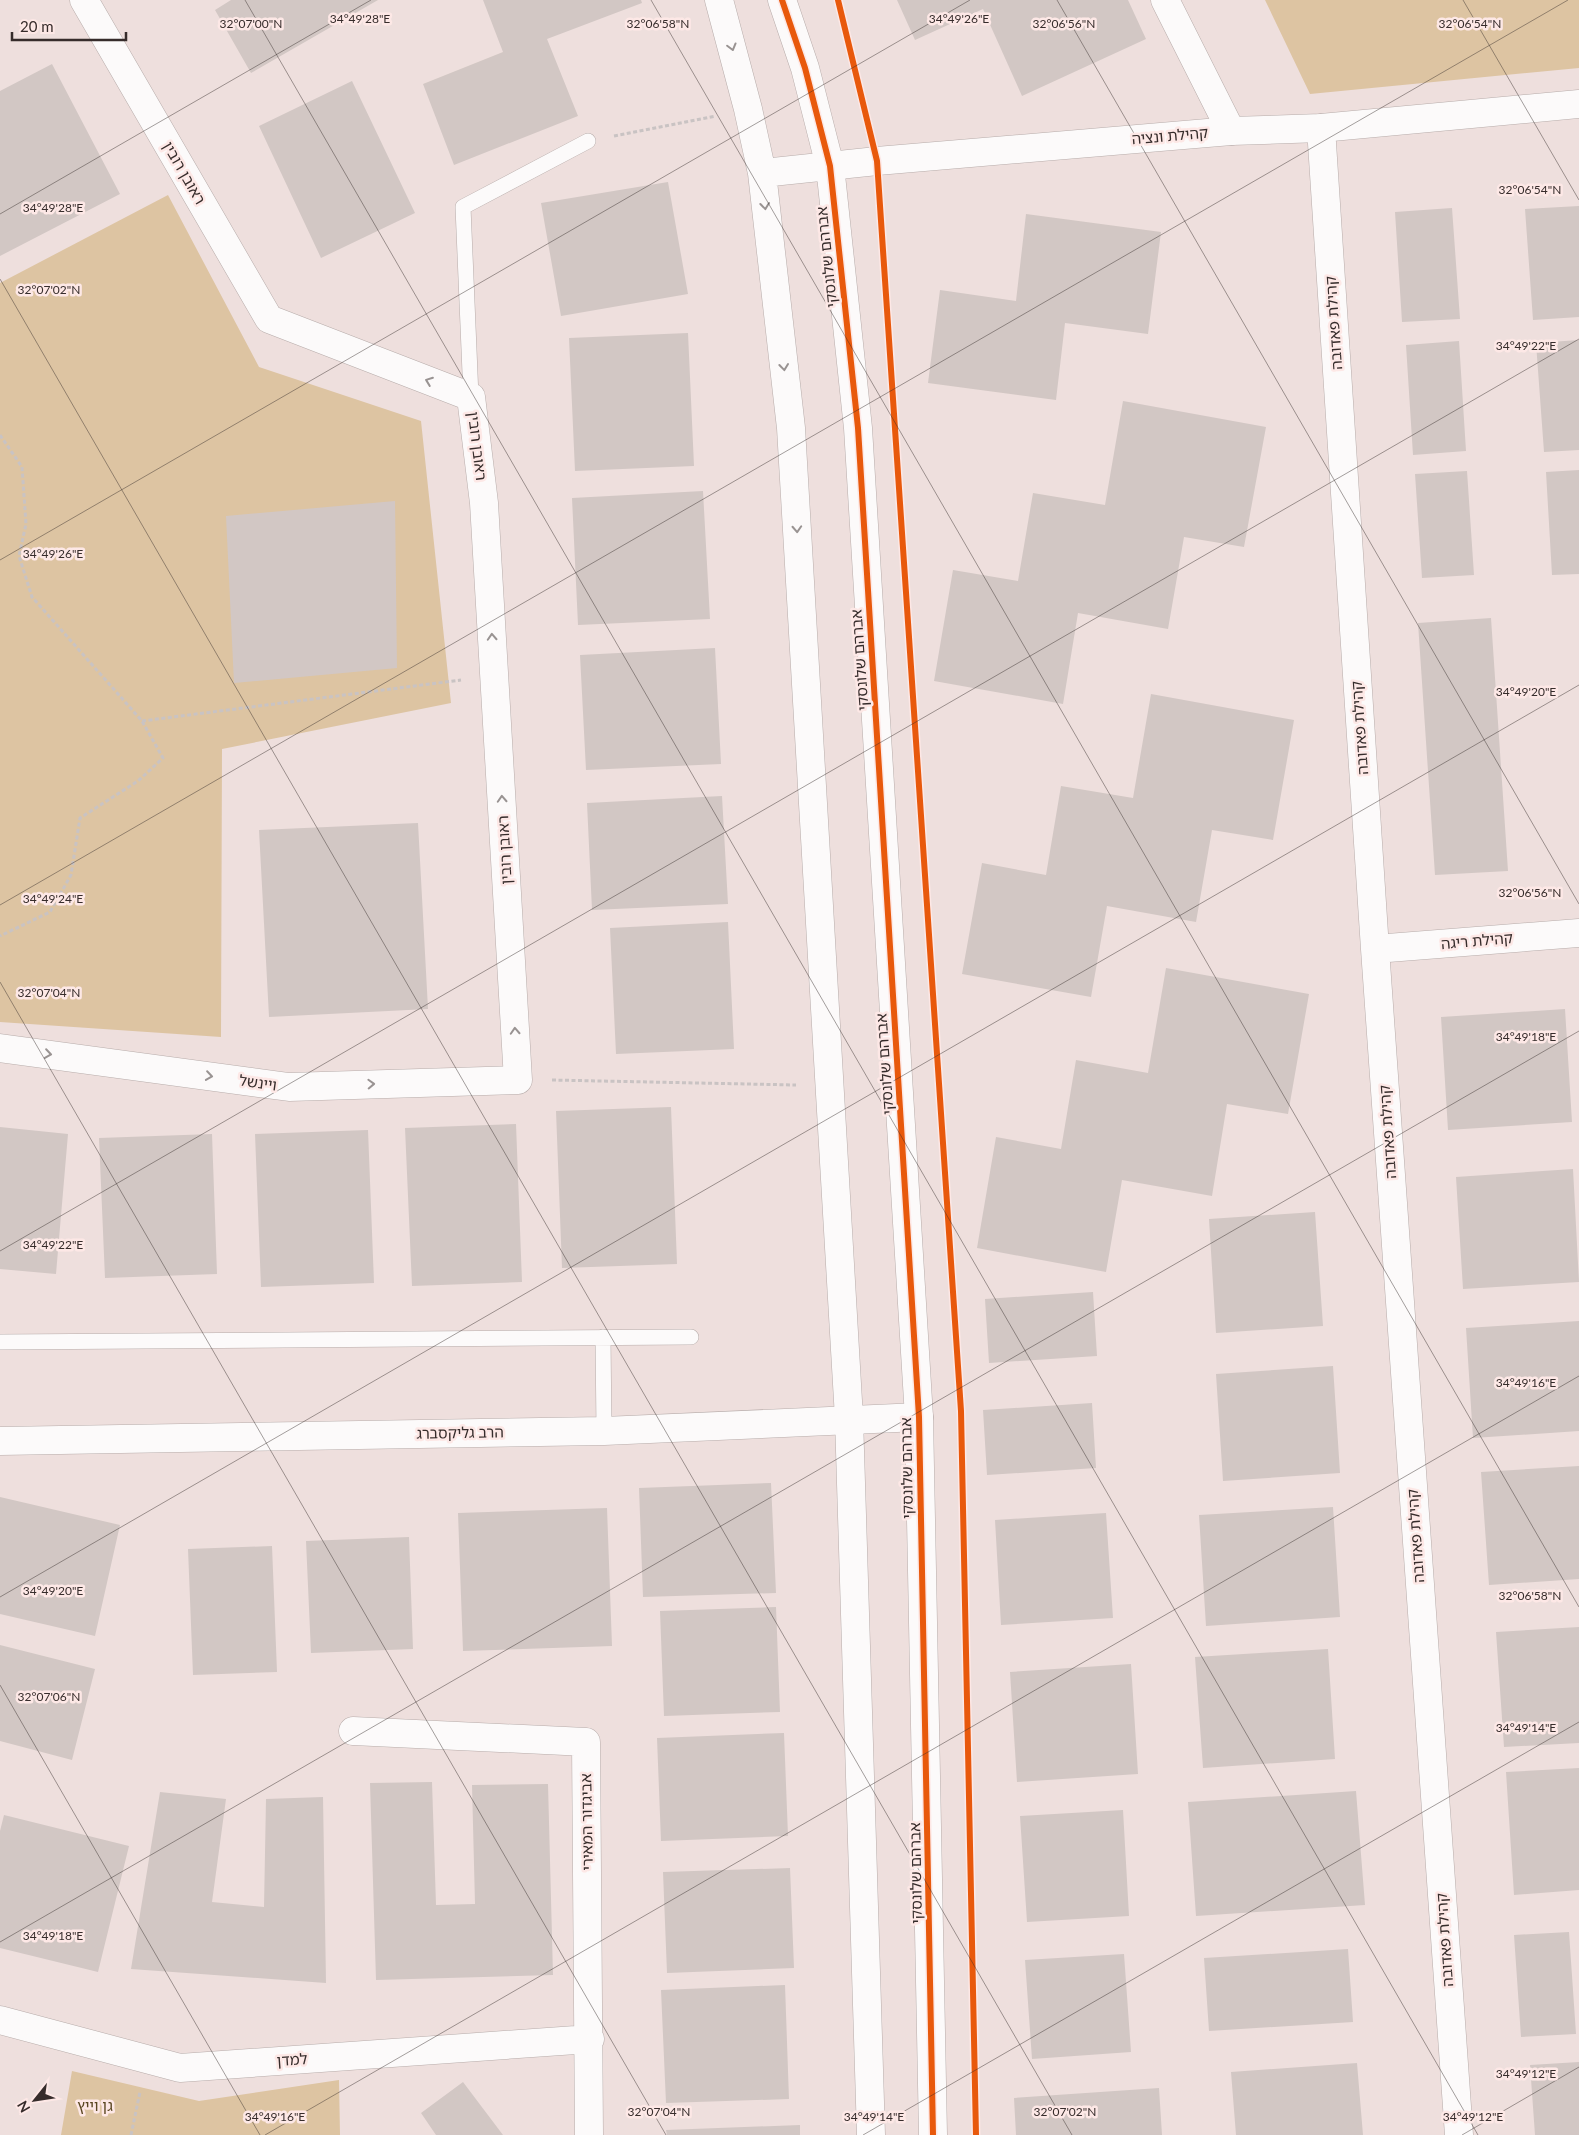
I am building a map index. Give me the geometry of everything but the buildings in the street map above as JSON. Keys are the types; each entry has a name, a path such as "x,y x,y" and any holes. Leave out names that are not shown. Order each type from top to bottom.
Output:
{"street":[{"name":"ראובן רובין","path":"84,0 269,319 471,397 484,503 518,1080"},
{"path":"719,0 748,109 762,173 791,428 849,1418 871,2135"},
{"name":"אברהם שלונסקי","path":"782,0 805,68 830,166 858,428 919,1416 933,2135"},
{"path":"1164,0 1231,131"},
{"name":"קהילת ונציה","path":"762,173 1231,131 1321,128 1579,104"},
{"name":"קהילת פאדובה","path":"1321,128 1375,949 1459,2135"},
{"name":"קהילת ריגה","path":"1375,949 1579,933"},
{"name":"ויינשל","path":"0,1048 289,1087 518,1080"},
{"name":"הרב גליקסברג","path":"0,1441 604,1431 919,1416"},
{"name":"אביגדור המאירי","path":"353,1731 586,1742 590,2039 589,2135"},
{"name":"למדן","path":"0,2020 180,2068 590,2039"}],"lane":[{"path":"471,397 463,207 588,141"},
{"path":"603,1337 604,1431"},
{"path":"0,1342 691,1337"}],"path":[{"path":"588,141 748,109"},
{"path":"0,435 22,467 26,524 19,556 32,597 142,721 163,758 138,781 80,818 70,875 50,912 0,936"},
{"path":"142,721 494,675"},
{"path":"518,1080 829,1085"},
{"path":"131,2135 146,2059"}],"green space":[{"path":"1265,0 1579,0 1579,68 1310,94"},
{"path":"168,195 259,367 421,421 451,703 222,749 221,1037 0,1022 0,283"},
{"name":"גן וייץ","path":"72,2071 199,2101 339,2080 340,2135 61,2135"}],"cycle path":[{"path":"782,0 805,68 830,166 858,428 919,1417 933,2135"},
{"path":"838,0 877,161 961,1411 976,2135"}]}
